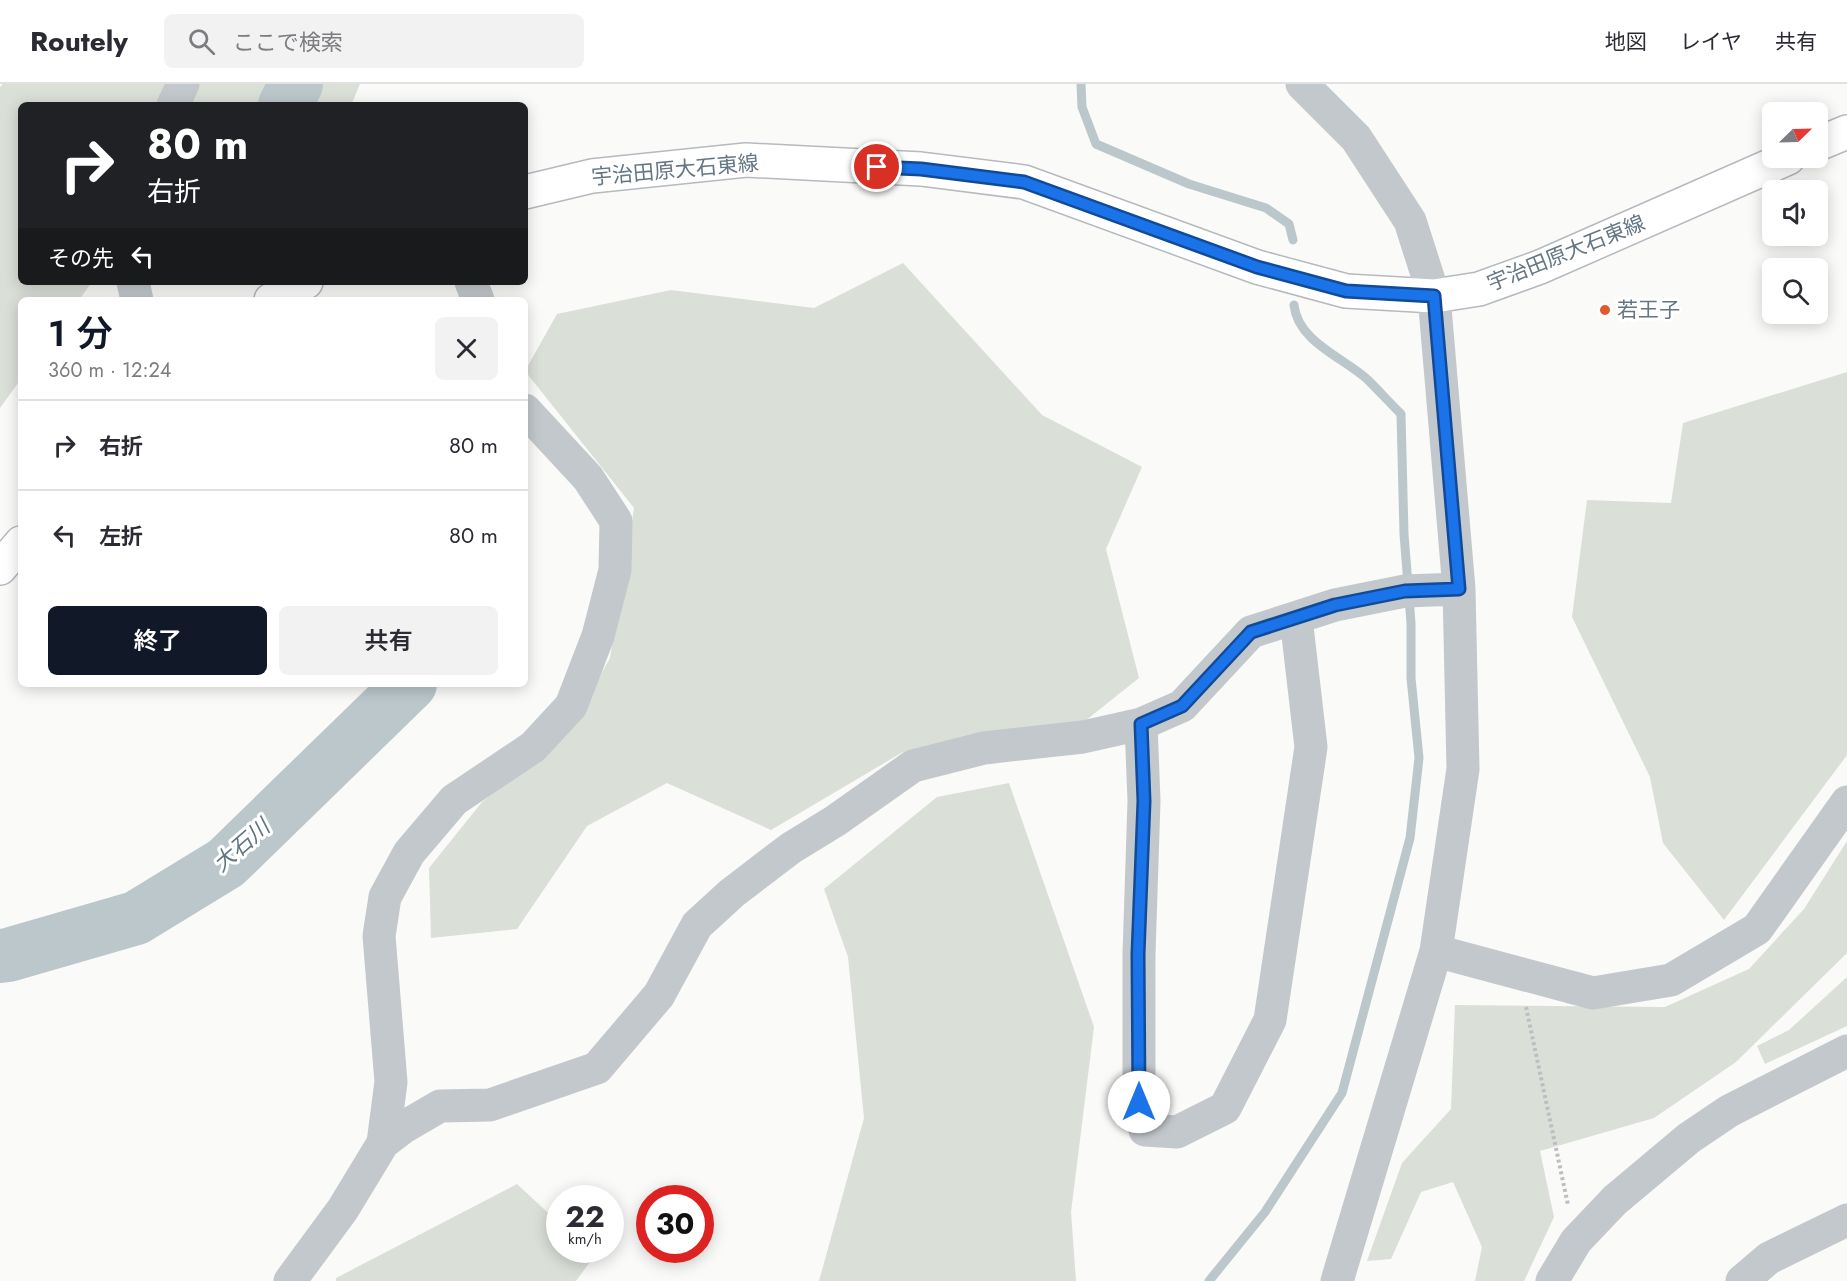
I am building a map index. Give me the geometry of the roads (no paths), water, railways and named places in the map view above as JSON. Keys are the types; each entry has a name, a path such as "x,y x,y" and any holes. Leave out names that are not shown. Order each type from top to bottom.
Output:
{"main road":[{"path":"1828,140 1847,132"},
{"name":"宇治田原大石東線","path":"528,191 592,176 746,160 921,169 1024,182 1257,267 1346,291 1434,296 1479,289 1540,267 1765,168"},
{"path":"277,297 300,285"},
{"path":"0,568 18,547"}],"street":[{"path":"174,102 183,84"},
{"path":"1302,84 1356,138 1410,220 1434,296 1459,589 1463,769 1436,951 1337,1281"},
{"path":"383,1143 391,1082 380,936 384,897 409,853 454,800 533,747 572,706 598,636 615,570 616,521 588,478 528,413"},
{"path":"290,1281 343,1209 383,1143 404,1127 440,1106 490,1105 597,1068 659,994 697,925 732,893 791,848 835,821 913,766 984,748 1083,737 1141,724 1182,706 1251,632 1335,605 1405,591 1459,589"},
{"path":"1141,724 1144,801 1138,954 1139,1102 1145,1130 1178,1132 1225,1108 1270,1020 1311,747 1296,618"},
{"path":"1436,951 1593,993 1671,980 1756,929 1847,802"},
{"path":"1552,1281 1576,1241 1615,1200 1689,1138 1730,1111 1847,1052"},
{"path":"1742,1281 1769,1258 1847,1220"}],"waterway":[{"name":"大石川","path":"287,102 296,84"},
{"path":"1081,84 1082,107 1096,144 1189,184 1266,208 1289,224 1293,240"},
{"path":"1209,1281 1265,1212 1342,1093 1410,838 1419,758 1411,678 1411,623 1404,534 1401,414 1368,380 1313,339 1297,318 1294,305"},
{"name":"大石川","path":"0,956 136,918 226,863 407,687"}],"place":[{"name":"若王子","path":"1605,310"}]}
